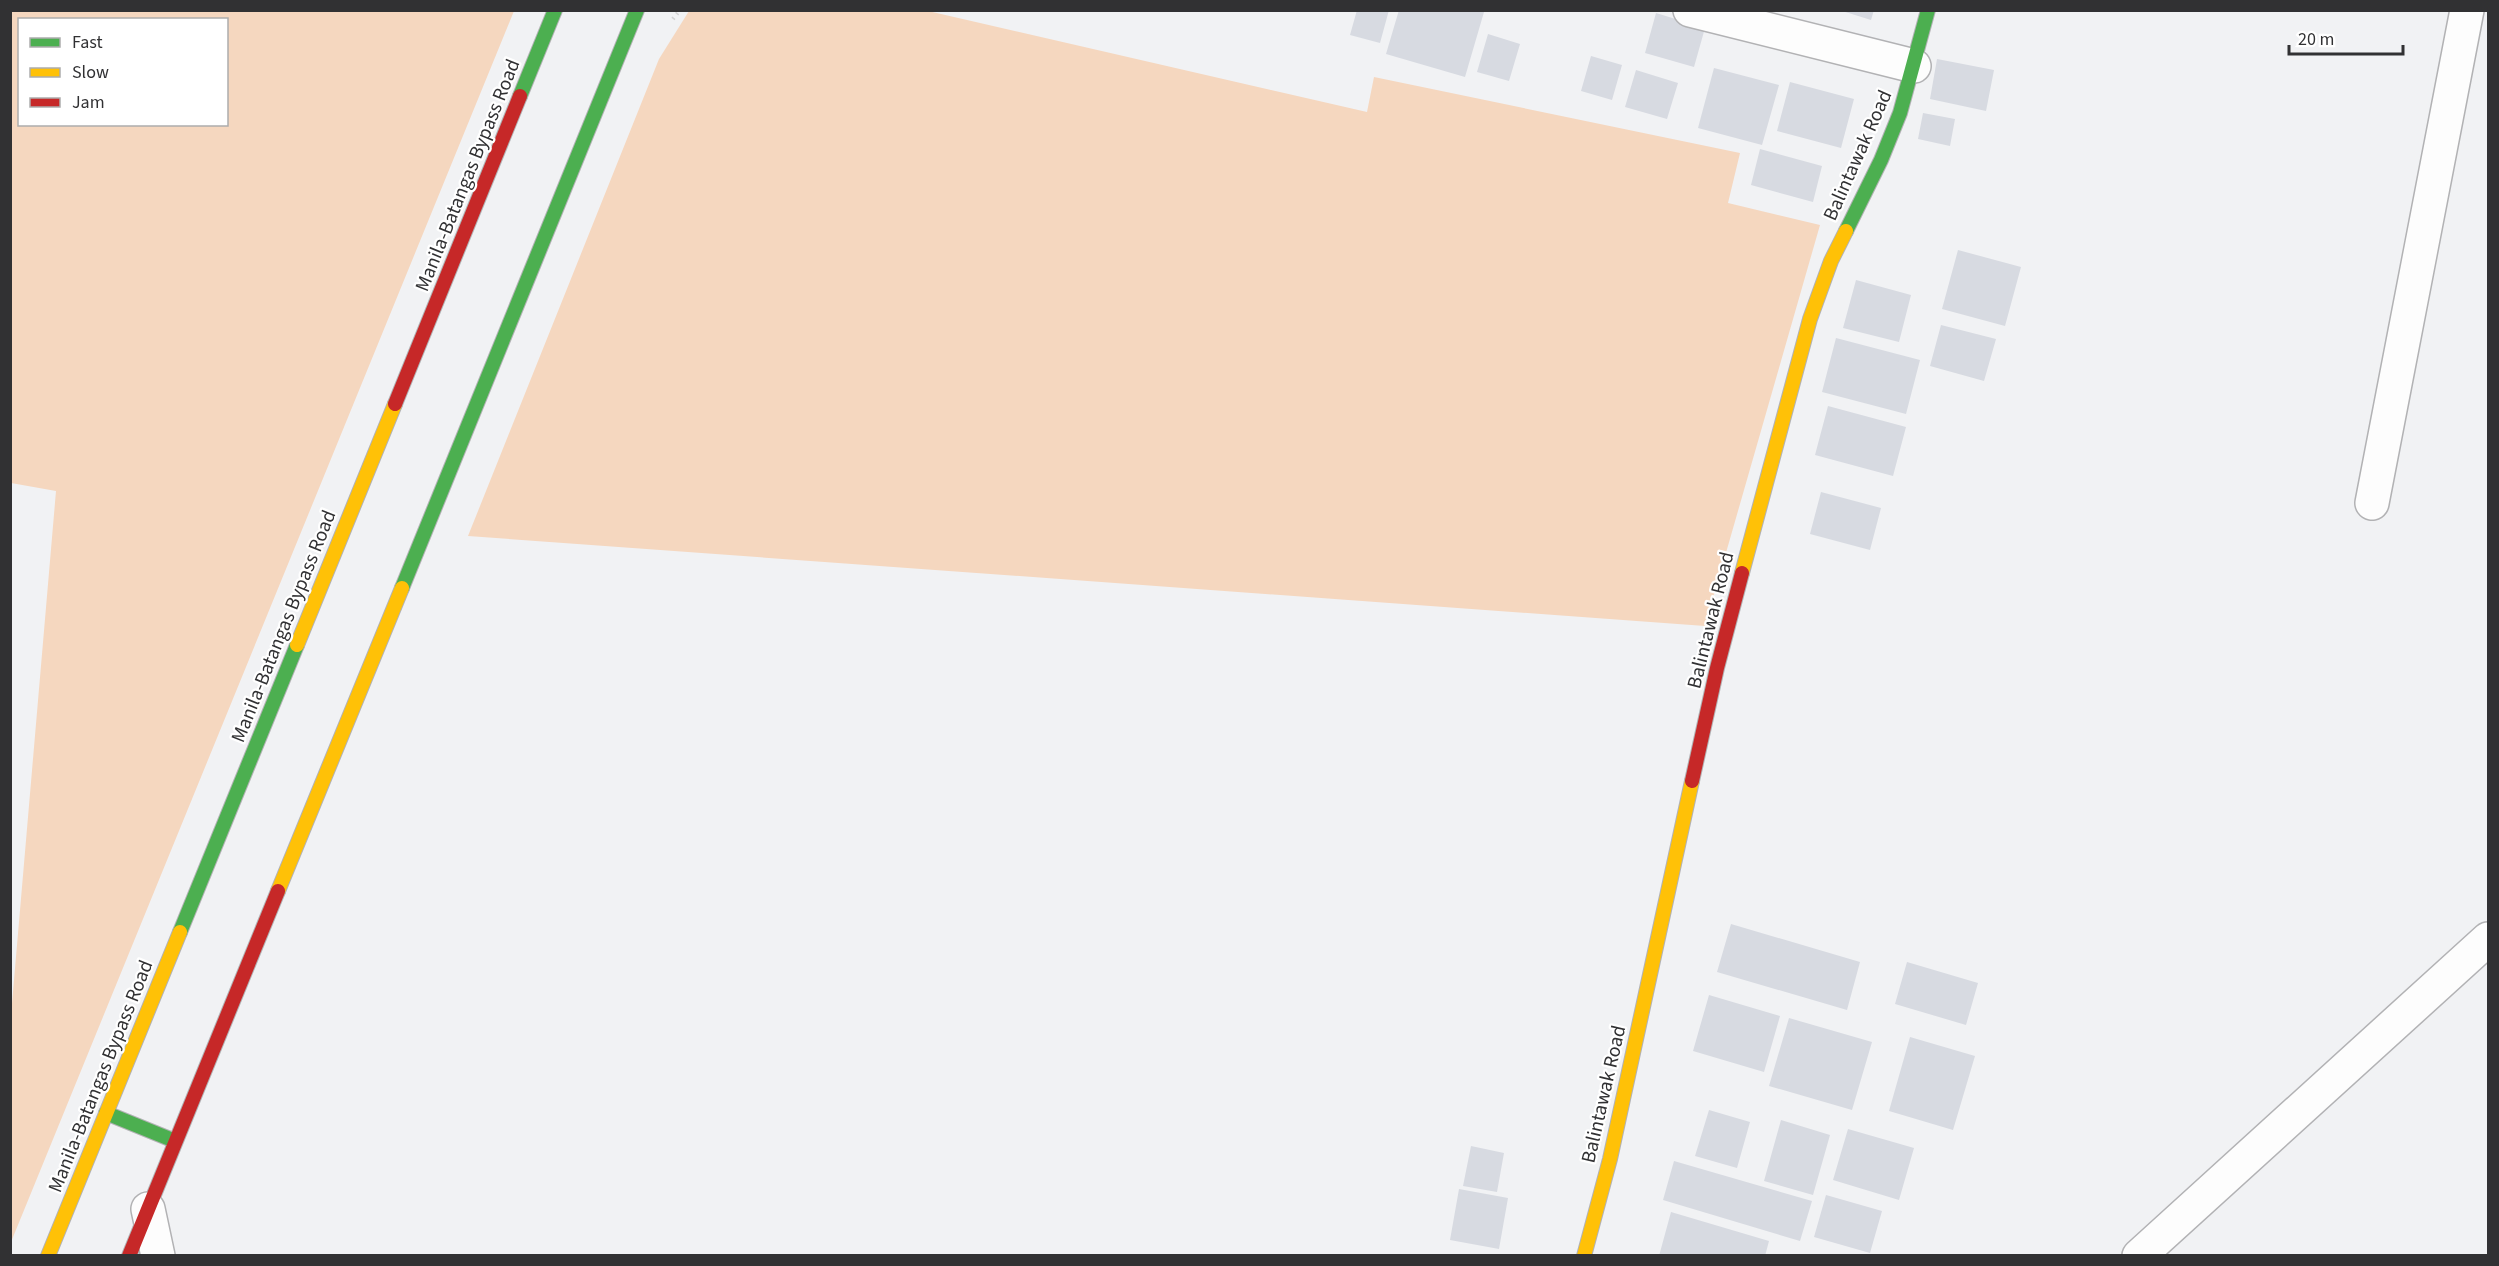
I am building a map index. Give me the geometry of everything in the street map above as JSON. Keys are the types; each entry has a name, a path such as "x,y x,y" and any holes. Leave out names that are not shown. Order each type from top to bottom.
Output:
{"main road":[{"name":"Manila-Batangas Bypass Road","path":"48,1256 555,10"},
{"name":"Balintawak Road","path":"1584,1256 1610,1159 1717,668 1810,319 1831,261 1881,160 1900,113 1928,10"},
{"path":"129,1256 635,15"},
{"path":"106,1113 175,1142"}],"street":[{"path":"1690,10 1914,66"},
{"path":"2372,503 2467,10"},
{"path":"2139,1256 2488,939"},
{"path":"148,1209 158,1256"}],"shaded area":[{"path":"11,10 514,11 11,1242 11,1015 56,491 11,483"},
{"path":"689,11 928,11 1367,112 1374,77 1740,153 1728,203 1820,225 1705,626 468,536 659,59"}],"building":[{"path":"1357,10 1389,10 1380,43 1350,35"},
{"path":"1399,10 1477,10 1484,12 1465,77 1386,54"},
{"path":"1839,10 1874,10 1871,20"},
{"path":"1656,13 1705,28 1694,67 1645,53"},
{"path":"1488,34 1520,44 1509,81 1477,72"},
{"path":"1591,56 1622,65 1612,100 1581,91"},
{"path":"1937,59 1994,70 1986,111 1930,99"},
{"path":"1714,68 1779,85 1762,145 1698,128"},
{"path":"1636,70 1678,83 1667,119 1625,107"},
{"path":"1790,82 1854,99 1841,148 1777,131"},
{"path":"1923,113 1955,119 1950,146 1918,139"},
{"path":"1760,149 1822,166 1813,202 1751,185"},
{"path":"1958,250 2021,267 2005,326 1942,309"},
{"path":"1856,280 1911,295 1899,342 1843,328"},
{"path":"1941,325 1996,339 1984,381 1930,366"},
{"path":"1836,338 1920,360 1906,414 1822,392"},
{"path":"1828,406 1906,427 1893,476 1815,455"},
{"path":"1821,492 1881,508 1870,550 1810,534"},
{"path":"1731,924 1860,962 1847,1010 1717,972"},
{"path":"1907,962 1978,983 1966,1025 1895,1004"},
{"path":"1709,995 1780,1016 1764,1072 1693,1051"},
{"path":"1789,1018 1872,1042 1852,1110 1769,1086"},
{"path":"1910,1037 1975,1056 1953,1130 1889,1111"},
{"path":"1709,1110 1750,1122 1737,1168 1695,1156"},
{"path":"1781,1120 1830,1135 1813,1195 1764,1181"},
{"path":"1848,1129 1914,1148 1899,1200 1833,1180"},
{"path":"1471,1146 1504,1153 1497,1192 1463,1186"},
{"path":"1674,1161 1812,1201 1800,1241 1663,1200"},
{"path":"1459,1189 1508,1198 1499,1249 1450,1240"},
{"path":"1826,1195 1882,1211 1870,1253 1814,1237"},
{"path":"1671,1212 1769,1241 1765,1256 1659,1256"}],"traffic: fast":[{"path":"520,96 555,10"},
{"path":"402,588 637,10"},
{"path":"1846,231 1881,160 1900,113 1928,10"},
{"path":"180,932 297,645"},
{"path":"106,1113 175,1141"}],"traffic: slow":[{"path":"1742,573 1810,319 1831,261 1846,231"},
{"path":"297,645 395,404"},
{"path":"278,891 402,588"},
{"path":"1584,1256 1610,1159 1692,781"},
{"path":"48,1256 180,932"}],"traffic: jam":[{"path":"395,404 520,96"},
{"path":"1692,781 1717,668 1742,573"},
{"path":"129,1256 278,891"}]}
